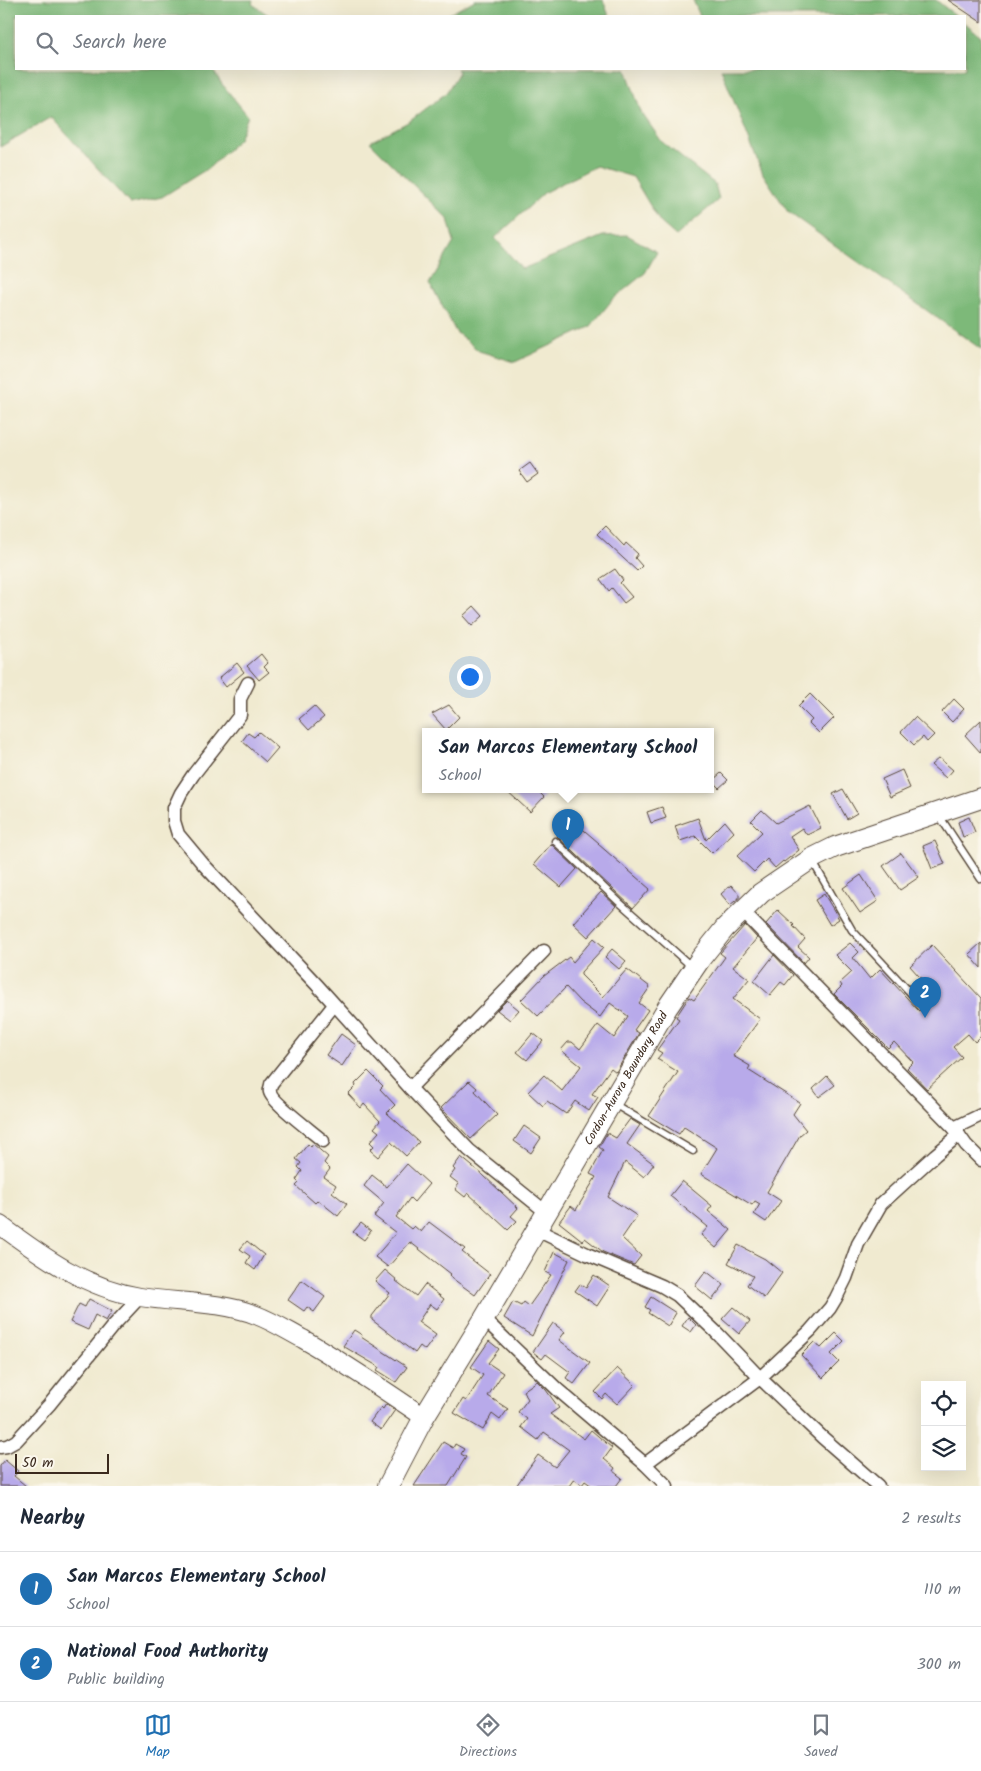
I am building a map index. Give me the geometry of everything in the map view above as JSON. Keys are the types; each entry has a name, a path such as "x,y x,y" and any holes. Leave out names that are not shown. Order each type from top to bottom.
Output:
{"main road":[{"name":"Cordon-Aurora Boundary Road","path":"388,1486 424,1417 537,1230 667,1008 712,943 761,894 811,859 836,847 981,798"}],"street":[{"path":"248,684 240,699 240,716 181,793 174,808 174,822 178,834 185,844 469,1150 546,1212"},
{"path":"742,911 957,1132 981,1160"},
{"path":"410,1088 544,951"},
{"path":"323,1141 284,1109 270,1092 271,1084 334,1005"},
{"path":"645,1464 760,1378 810,1331 830,1308 846,1278 858,1244 881,1204 935,1155 957,1132 981,1115"},
{"path":"0,1225 57,1266 103,1288 140,1297 215,1306 256,1315 317,1347 424,1417"},
{"path":"537,1230 662,1286 677,1295 822,1437 878,1486"},
{"path":"0,1448 11,1444 49,1405 112,1327 140,1297"},
{"path":"484,1319 558,1390 668,1486"}],"lane":[{"path":"937,813 981,879"},
{"path":"555,841 619,902 694,969"},
{"path":"811,859 852,930 919,1002"},
{"path":"611,1102 693,1151"}],"green space":[{"path":"0,0 253,0 252,4 268,15 15,15 15,70 213,70 248,116 239,139 210,167 162,197 130,204 51,117 0,147"},
{"path":"475,0 603,0 609,15 448,15"},
{"path":"693,0 936,0 955,15 700,15"},
{"path":"966,24 981,36 981,349 788,212 763,174 721,70 966,70"},
{"path":"458,70 626,70 641,112 662,142 715,184 719,199 676,236 660,222 633,177 596,166 545,192 495,238 522,269 603,236 627,235 657,252 645,273 613,299 590,327 515,362 479,351 456,332 430,283 454,242 448,219 370,142 410,121 446,93 459,72"}],"building":[{"path":"948,0 981,0 981,22"},
{"path":"530,463 538,474 527,482 519,471"},
{"path":"605,526 624,546 626,543 638,554 635,558 642,566 637,571 597,534"},
{"path":"615,569 623,580 620,583 632,597 624,603 612,588 609,591 600,579"},
{"path":"474,606 483,616 472,626 463,616"},
{"path":"261,654 268,663 264,667 269,672 259,680 247,666"},
{"path":"237,663 244,672 226,687 219,678"},
{"path":"810,694 834,718 819,733 809,723 812,720 798,706"},
{"path":"954,699 964,709 952,722 942,712"},
{"path":"449,705 459,717 448,728 444,728 432,714"},
{"path":"314,706 324,717 309,730 299,719"},
{"path":"915,717 934,735 927,742 923,737 914,745 901,732"},
{"path":"981,720 981,753 965,735"},
{"path":"259,732 278,748 266,762 242,741 248,733 254,737"},
{"path":"939,758 953,770 946,778 931,765"},
{"path":"902,770 910,788 890,797 882,779"},
{"path":"721,773 728,780 719,788 714,783 714,779"},
{"path":"843,789 857,813 847,819 833,794"},
{"path":"509,793 540,793 544,797 530,812"},
{"path":"810,806 821,828 807,835 802,828 790,836 799,850 784,862 775,868 767,859 754,872 737,856 762,832 751,821 762,810 776,823"},
{"path":"662,807 666,818 651,823 647,812"},
{"path":"969,817 975,832 963,837 958,822"},
{"path":"698,818 706,840 725,821 734,832 712,853 695,836 680,841 675,826"},
{"path":"571,819 650,889 633,908 557,836"},
{"path":"935,841 945,864 932,869 923,846"},
{"path":"551,844 577,869 561,887 534,864"},
{"path":"901,853 919,877 900,890 883,866"},
{"path":"861,875 878,901 860,913 843,888"},
{"path":"731,885 739,894 739,898 730,905 721,894"},
{"path":"601,892 616,906 588,937 573,923"},
{"path":"824,894 839,919 830,925 815,900"},
{"path":"778,910 805,939 798,947 809,957 804,963 766,924"},
{"path":"745,925 757,938 733,967 749,979 733,999 760,1019 733,1056 750,1066 748,1070 800,1103 793,1114 806,1130 800,1135 767,1192 781,1201 766,1222 754,1214 760,1204 755,1201 752,1205 701,1174 717,1148 684,1127 679,1134 649,1116 678,1072 657,1059 662,1053 657,1050 679,1019 676,1017 689,997 694,1000 725,957 720,953"},
{"path":"594,938 604,947 581,972 581,975 603,997 627,969 650,987 639,1003 648,1010 634,1030 639,1033 616,1072 611,1068 592,1094 598,1097 589,1111 575,1101 566,1114 547,1101 543,1106 528,1092 544,1075 562,1091 581,1066 561,1050 568,1042 572,1042 580,1049 598,1025 614,1038 628,1016 610,1003 600,1017 580,1002 566,987 538,1016 521,1000 544,976 569,957 573,962"},
{"path":"850,943 859,952 853,958 870,979 880,969 919,1011 936,995 910,966 932,945 981,998 981,1036 975,1042 968,1034 953,1047 962,1057 927,1089 907,1068 913,1062 894,1042 888,1048 834,994 842,986 840,983 852,972 835,955"},
{"path":"981,943 981,968 969,954"},
{"path":"612,949 626,961 619,969 605,957"},
{"path":"774,955 793,975 785,985 781,982 770,995 754,981"},
{"path":"507,1000 519,1010 510,1020 497,1010"},
{"path":"533,1033 543,1041 527,1060 517,1052"},
{"path":"341,1034 356,1045 342,1066 326,1055"},
{"path":"368,1071 383,1086 380,1089 395,1105 387,1113 419,1142 406,1156 391,1142 378,1157 370,1150 374,1146 370,1142 379,1132 374,1128 380,1121 364,1104 361,1108 348,1094"},
{"path":"827,1076 835,1085 819,1097 813,1089"},
{"path":"469,1081 477,1088 475,1091 497,1115 471,1139 441,1108"},
{"path":"630,1119 640,1125 627,1144 654,1164 644,1177 625,1162 608,1197 637,1216 622,1238 641,1256 634,1265 603,1252 585,1238 583,1241 559,1222 571,1206 576,1210 596,1177 590,1174 603,1150 599,1147 607,1133 616,1138"},
{"path":"524,1126 541,1138 531,1153 514,1141"},
{"path":"308,1144 311,1147 313,1144 328,1157 324,1163 330,1169 324,1177 336,1185 332,1192 347,1204 338,1216 318,1200 315,1203 296,1186 299,1183 296,1180 302,1171 298,1167 301,1163 296,1159"},
{"path":"461,1157 518,1208 511,1216 517,1221 508,1230 468,1193 465,1197 455,1189 459,1184 450,1177 455,1170 453,1168"},
{"path":"407,1164 429,1184 414,1202 410,1198 396,1217 411,1229 414,1226 421,1232 429,1222 465,1249 462,1252 490,1274 475,1295 449,1276 451,1274 410,1242 388,1267 375,1257 396,1233 374,1216 384,1203 364,1186 372,1175 387,1187"},
{"path":"682,1181 712,1206 708,1211 731,1230 716,1248 701,1235 708,1227 670,1196"},
{"path":"361,1223 371,1231 364,1240 353,1232"},
{"path":"247,1241 264,1255 255,1270 246,1263 250,1256 240,1249"},
{"path":"738,1245 765,1259 782,1273 764,1298 747,1285 753,1276 728,1263"},
{"path":"554,1252 569,1260 532,1336 504,1318 513,1302 521,1306 524,1302 529,1306 551,1275 545,1272"},
{"path":"385,1270 416,1296 425,1284 444,1299 437,1309 430,1304 418,1322 436,1335 425,1350 420,1346 415,1353 372,1320 372,1316 390,1293 375,1281"},
{"path":"706,1271 724,1285 712,1300 695,1286"},
{"path":"594,1275 610,1286 597,1306 575,1291 580,1284 586,1288"},
{"path":"302,1280 325,1297 314,1312 307,1307 304,1311 288,1300"},
{"path":"651,1297 676,1313 668,1326 648,1313 650,1310 645,1307"},
{"path":"89,1299 112,1311 106,1321 95,1315 88,1330 70,1322 79,1304 85,1307"},
{"path":"733,1307 750,1321 739,1334 722,1319"},
{"path":"688,1317 696,1325 691,1332 682,1326"},
{"path":"553,1323 565,1332 559,1340 590,1363 574,1384 566,1378 570,1372 546,1354 542,1359 533,1352"},
{"path":"354,1330 362,1335 361,1337 407,1367 396,1382 377,1370 379,1367 343,1346"},
{"path":"836,1333 844,1341 831,1354 839,1362 823,1378 801,1355 814,1342 821,1348"},
{"path":"489,1341 499,1349 488,1363 503,1373 488,1396 508,1409 500,1420 492,1414 483,1430 454,1413 463,1399 466,1401 483,1375 471,1367"},
{"path":"617,1368 635,1385 617,1404 606,1394 602,1399 595,1392"},
{"path":"537,1381 559,1408 550,1414 584,1439 591,1430 612,1448 604,1459 615,1468 613,1471 622,1478 616,1486 592,1486 585,1481 582,1485 574,1479 569,1486 516,1486 538,1455 555,1467 569,1450 544,1432 538,1440 521,1427 527,1419 518,1412 528,1399 523,1391"},
{"path":"386,1404 395,1410 381,1430 370,1422 381,1407 383,1409"},
{"path":"443,1442 453,1448 455,1444 464,1449 461,1454 466,1457 448,1486 414,1486"},
{"path":"5,1460 18,1471 14,1476 26,1486 0,1486 0,1466"}],"place":[{"name":"San Marcos Elementary School","path":"568,850"},
{"name":"National Food Authority","path":"925,1018"}]}
